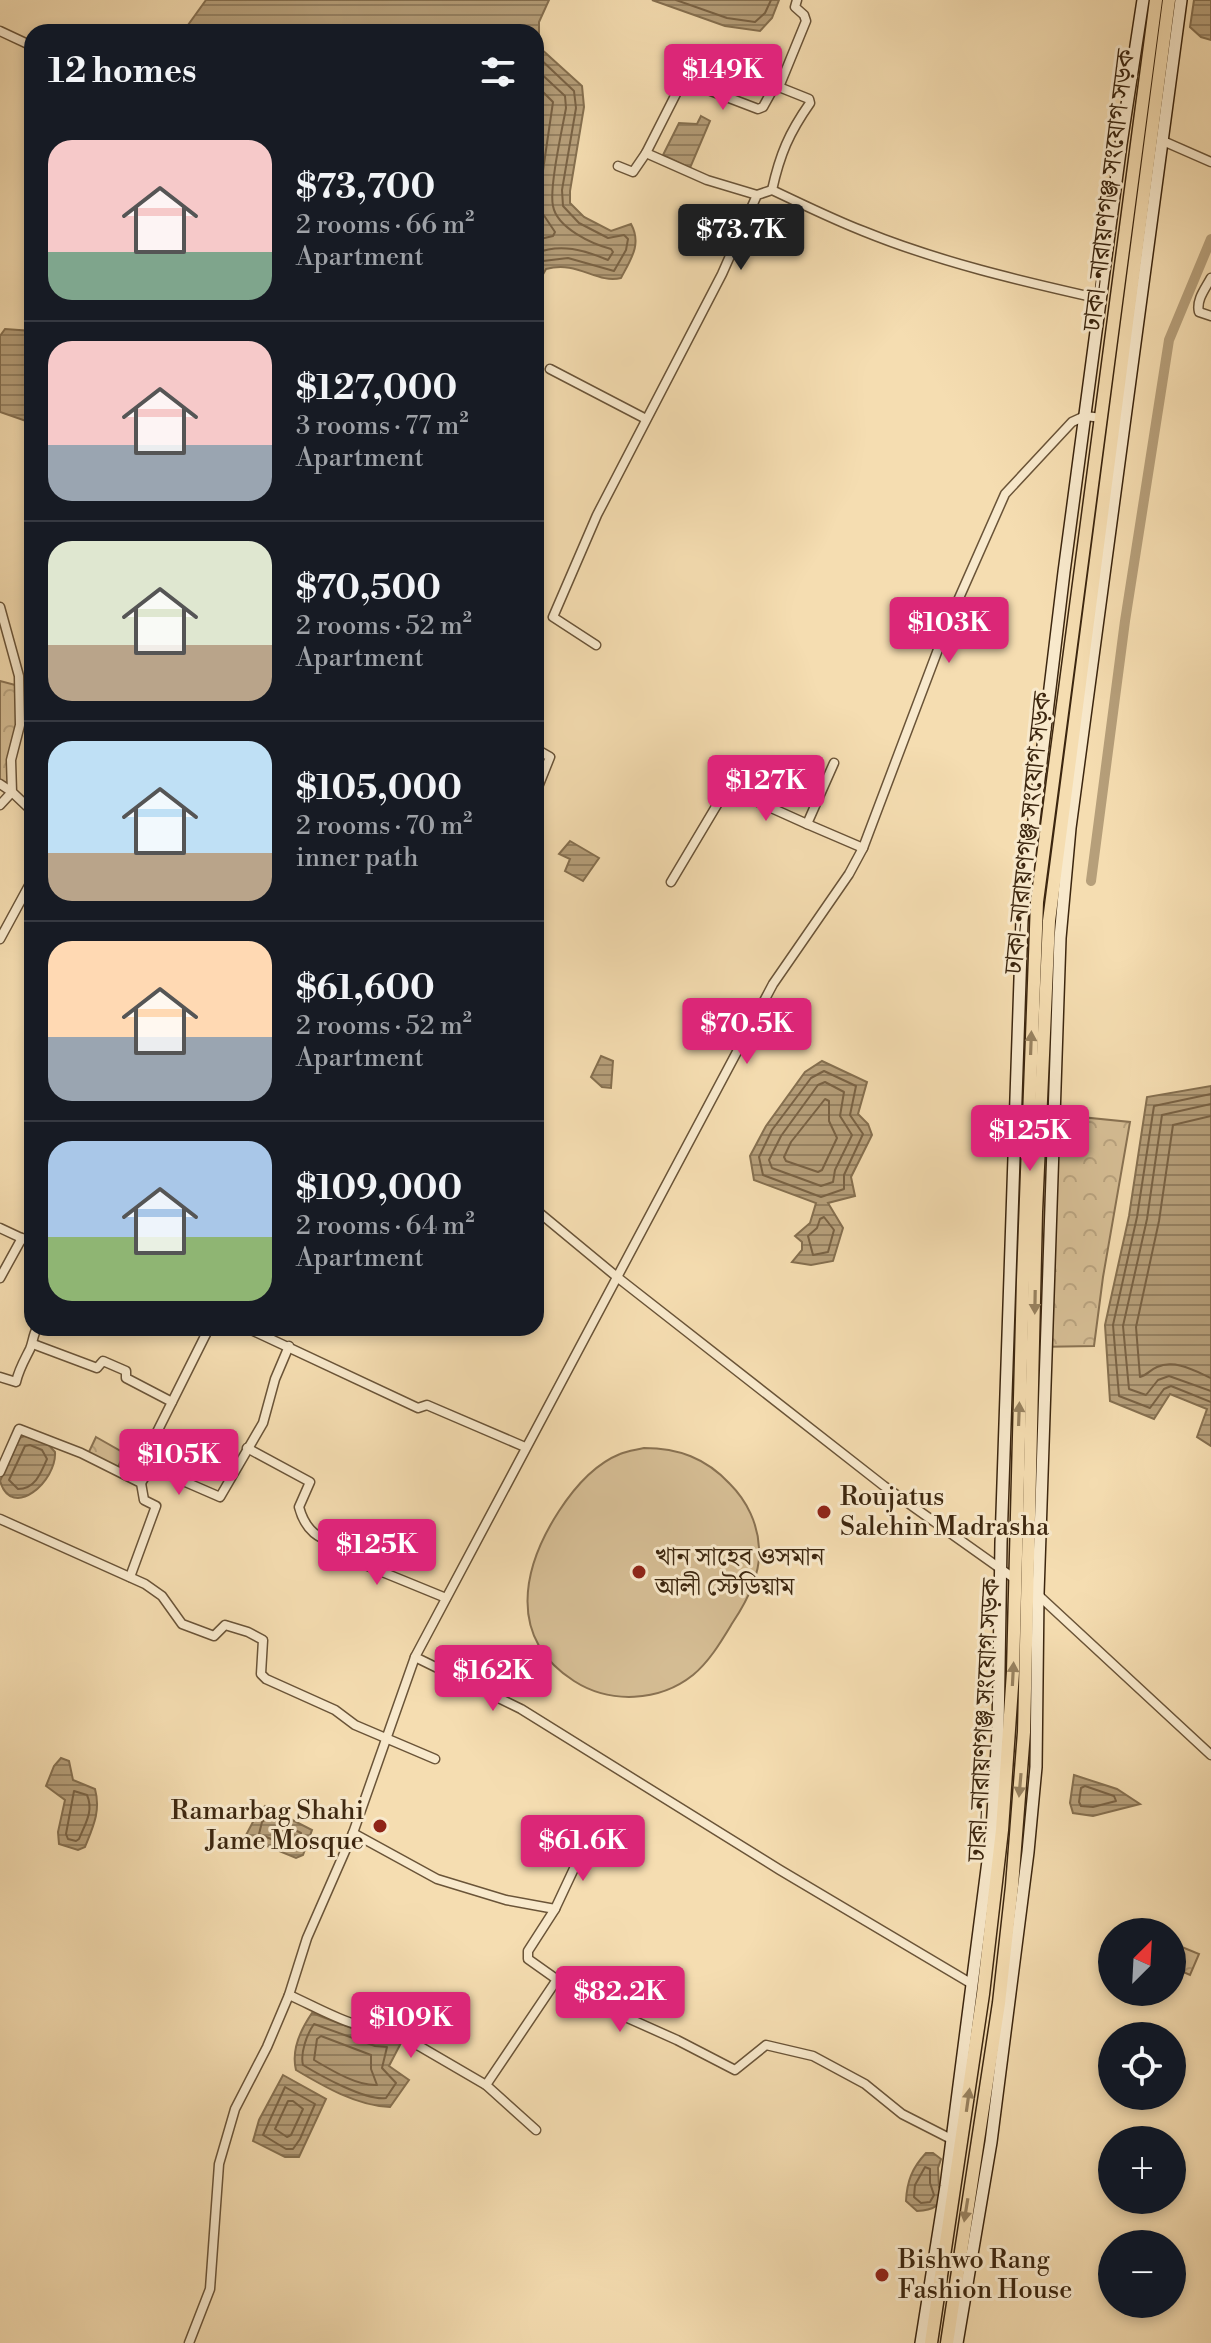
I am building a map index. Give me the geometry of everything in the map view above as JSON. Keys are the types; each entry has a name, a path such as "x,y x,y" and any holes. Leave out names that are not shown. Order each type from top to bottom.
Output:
{"main road":[{"name":"ঢাকা-নারায়ণগঞ্জ সংযোগ সড়ক","path":"931,2343 956,2141 983,1994 1002,1830 1013,1672 1037,902 1156,0"},
{"name":"ঢাকা-নারায়ণগঞ্জ সংযোগ সড়ক","path":"947,2343 999,2003 1024,1732 1034,1592 1036,1212 1049,921 1169,0"}],"street":[{"path":"779,87 806,21 795,7 797,0"},
{"path":"921,2343 956,2141 992,1830 998,1732 1000,1569 1022,920 1085,416 1143,0"},
{"path":"957,2343 991,2142 1036,1767 1034,1592 1060,938 1072,812 1181,0"},
{"path":"0,31 24,42"},
{"path":"618,166 633,172 681,84 690,83 758,109 763,107 773,89 779,87 811,101 790,132 778,162 772,190"},
{"path":"1163,141 1211,162"},
{"path":"646,153 707,180 757,195 772,190 910,249 1021,281 1101,299"},
{"path":"596,645 553,617 597,515 722,274 757,195"},
{"path":"1211,278 1197,309 1211,316"},
{"path":"550,369 646,419"},
{"path":"189,2343 210,2289 219,2164 235,2109 289,1995 307,1938 353,1833 415,1657 773,984 849,874 863,848 948,623 1005,494 1072,422 1085,416 1102,418"},
{"path":"0,607 19,676 20,725 11,760 12,792 0,805"},
{"path":"544,754 550,757 544,772"},
{"path":"807,824 834,763"},
{"path":"0,784 24,803"},
{"path":"671,882 727,788 863,848"},
{"path":"0,939 24,895"},
{"path":"544,1217 884,1486 1015,1579"},
{"path":"0,1228 22,1238 0,1278"},
{"path":"0,1377 16,1382 19,1366 33,1344 33,1336"},
{"path":"130,1577 156,1506 144,1500 141,1483 151,1467 156,1434 205,1336"},
{"path":"267,1336 418,1408 427,1405 525,1447"},
{"path":"33,1344 97,1368 103,1361 115,1366 126,1371 126,1378 172,1402"},
{"path":"151,1467 220,1497 263,1423 275,1379 289,1346"},
{"path":"0,1472 19,1429 81,1453 141,1483"},
{"path":"247,1448 310,1482 299,1507 304,1525 321,1538 350,1551 348,1558 446,1598"},
{"path":"0,1519 130,1577 162,1596 182,1624 214,1636 225,1625 263,1640 261,1674 266,1679 335,1710 355,1725 435,1759"},
{"path":"1034,1592 1211,1755"},
{"path":"415,1657 521,1709 780,1870 972,1984"},
{"path":"353,1833 437,1879 506,1900 555,1909"},
{"path":"586,1843 555,1909 526,1955 528,1959 583,1998 735,2070 766,2045 813,2056 865,2084 902,2114 956,2141"},
{"path":"486,2085 556,1981"},
{"path":"289,1995 353,2024 372,2030 390,2029 486,2085 536,2130"}],"green space":[{"path":"0,681 19,686 12,786 0,780"},
{"path":"1041,1113 1130,1122 1094,1346 1035,1347"},
{"path":"96,1437 124,1453 117,1470 87,1456"},
{"path":"644,1448 691,1456 721,1475 750,1513 758,1539 759,1558 752,1587 743,1605 715,1650 693,1675 665,1691 650,1695 603,1694 574,1681 553,1664 538,1644 530,1623 530,1578 546,1533 578,1485 611,1458"},
{"path":"1186,1949 1199,1954 1190,1975 1186,1973"}],"water":[{"path":"206,0 549,0 539,24 189,24"},
{"path":"652,0 779,0 772,18 760,31 725,26"},
{"path":"1194,0 1211,0 1211,40 1201,37 1190,27"},
{"path":"544,52 582,86 584,107 570,203 584,217 611,231 631,224 635,238 631,258 621,278 603,278 568,267 546,269 544,273"},
{"path":"701,116 710,121 690,168 663,155 679,123 697,124"},
{"path":"5,329 24,330 24,420 0,412 0,336"},
{"path":"570,841 599,858 583,881 565,871 570,859 559,854"},
{"path":"601,1056 613,1061 611,1088 602,1087 591,1077"},
{"path":"822,1061 867,1082 858,1114 868,1124 872,1135 851,1177 855,1196 828,1203 843,1228 833,1261 811,1265 792,1262 802,1250 802,1242 795,1236 810,1223 816,1203 754,1180 750,1156 766,1126 805,1072"},
{"path":"1211,1086 1211,1446 1197,1437 1207,1409 1170,1394 1154,1419 1110,1401 1105,1325 1129,1216 1147,1097"},
{"path":"25,1436 47,1443 55,1452 54,1463 42,1484 33,1492 14,1497 6,1492 0,1481 19,1438"},
{"path":"61,1758 69,1761 73,1780 95,1789 97,1797 93,1826 85,1847 78,1850 59,1844 58,1832 65,1800 46,1786"},
{"path":"1074,1775 1117,1789 1140,1804 1093,1816 1073,1813 1070,1803"},
{"path":"265,1806 312,1830 303,1855 296,1858 245,1837"},
{"path":"312,2013 378,2038 392,2034 401,2043 389,2066 409,2080 390,2107 353,2099 296,2070 298,2040"},
{"path":"283,2075 326,2099 299,2157 285,2157 253,2141 259,2120"},
{"path":"926,2153 933,2153 941,2159 939,2187 944,2191 935,2207 917,2211 906,2201 908,2187 911,2175"}],"waterway":[{"path":"1091,881 1125,621 1169,340 1211,239"}],"place":[{"name":"Roujatus Salehin Madrasha","path":"824,1512"},
{"name":"খান সাহেব ওসমান আলী স্টেডিয়াম","path":"639,1572"},
{"name":"Ramarbag Shahi Jame Mosque","path":"380,1826"},
{"name":"Bishwo Rang Fashion House","path":"882,2275"}]}
